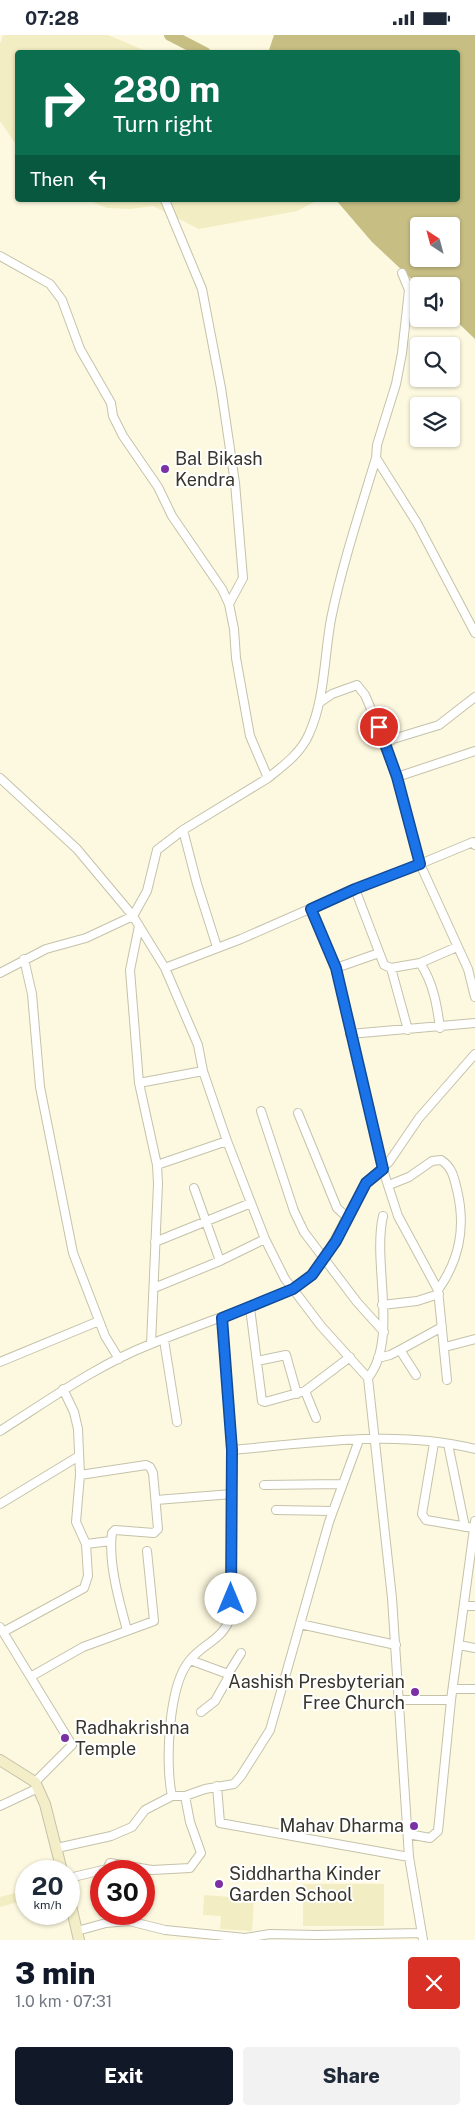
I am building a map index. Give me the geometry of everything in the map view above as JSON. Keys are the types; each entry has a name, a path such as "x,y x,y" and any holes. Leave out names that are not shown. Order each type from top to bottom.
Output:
{"street":[{"path":"166,202 202,289 221,388 235,483 243,578 229,604"},
{"path":"0,256 50,285 62,300 80,349 111,403 113,416 123,436 158,487 172,516 222,589 229,604 234,629 236,658 250,736 268,778"},
{"path":"0,973 46,949 86,938 133,916 147,891 157,850 183,830 268,778 299,750 309,735 319,703 331,619 349,546 396,384 402,353 409,290 402,273"},
{"path":"376,458 417,523 475,633"},
{"path":"319,703 332,694 357,685 365,695 386,744 385,749 397,777 420,864 468,969 475,997"},
{"path":"386,744 393,739 439,725 475,697"},
{"path":"397,777 475,751"},
{"path":"0,778 77,849 133,916 165,968 198,1045 203,1071 227,1141 265,1239 285,1279 368,1378 396,1645 409,1857 423,1937 343,1933 317,1935 270,1934 245,1938 165,1930 129,1921 106,1923 78,1935"},
{"path":"183,830 197,884 217,947"},
{"path":"165,968 241,939 355,889 474,843"},
{"path":"355,889 384,965 391,968 420,963 457,947"},
{"path":"311,909 336,968 383,1169 406,1231 438,1292 447,1380"},
{"path":"139,926 130,970 139,1083 157,1165 151,1344"},
{"path":"336,968 379,953"},
{"path":"24,959 32,994 40,1087 73,1253 99,1321 120,1359"},
{"path":"420,963 433,991 440,1028"},
{"path":"391,968 408,1030"},
{"path":"350,1034 440,1028 475,1023"},
{"path":"0,1431 63,1389 120,1359 151,1344 250,1308 293,1289 312,1275 325,1258 366,1183 383,1169 419,1119 475,1054"},
{"path":"139,1083 203,1071"},
{"path":"261,1111 294,1211 304,1232 362,1309 384,1332"},
{"path":"298,1113 337,1208 348,1218"},
{"path":"157,1165 227,1141"},
{"path":"382,1305 417,1301 438,1292 449,1275 459,1249 463,1227 453,1172 440,1160 432,1161 409,1177 389,1185"},
{"path":"194,1188 220,1261"},
{"path":"155,1242 251,1203"},
{"path":"368,1378 375,1370 384,1332 380,1252 383,1216"},
{"path":"154,1288 220,1261 265,1239"},
{"path":"250,1308 262,1401 264,1402 305,1391 350,1357"},
{"path":"172,1796 168,1778 168,1749 173,1707 183,1671 190,1660 227,1629 231,1616 232,1450 222,1318"},
{"path":"0,1362 99,1321"},
{"path":"378,1358 390,1355 442,1327"},
{"path":"164,1340 177,1423"},
{"path":"445,1347 474,1342"},
{"path":"400,1350 416,1375"},
{"path":"258,1361 286,1355 296,1394"},
{"path":"0,1807 36,1785 72,1745 32,1676 2,1630 84,1588 88,1576 86,1544 76,1522 80,1475 78,1429 74,1412 63,1389"},
{"path":"305,1391 316,1418"},
{"path":"232,1450 359,1440 404,1439 475,1449"},
{"path":"57,1848 111,1836 132,1827 145,1810 172,1796 185,1796 234,1784 270,1730 332,1511 359,1440"},
{"path":"434,1443 422,1514 426,1520 471,1525"},
{"path":"408,1834 430,1838 438,1831 451,1700 473,1560 471,1525 448,1444"},
{"path":"0,1504 80,1456"},
{"path":"80,1475 146,1465 150,1467 153,1473 158,1529 154,1533 115,1530 112,1533 111,1541 119,1602 127,1630"},
{"path":"264,1485 341,1484"},
{"path":"156,1499 232,1494"},
{"path":"276,1509 332,1511"},
{"path":"86,1544 111,1541"},
{"path":"32,1676 83,1647 154,1621 147,1551"},
{"path":"465,1606 475,1606"},
{"path":"300,1624 396,1645"},
{"path":"459,1645 475,1648"},
{"path":"201,1712 215,1701 240,1653"},
{"path":"190,1660 228,1674"},
{"path":"454,1689 475,1689"},
{"path":"398,1700 451,1700"},
{"path":"0,1760 36,1785 45,1803 60,1860"},
{"path":"217,1787 220,1823 409,1857"},
{"path":"80,1875 107,1869 110,1863 152,1870 190,1868 201,1853 190,1822 185,1796"}],"shaded area":[{"path":"3,35 108,35 143,50 15,50 15,143 0,121 0,44"},
{"path":"274,35 475,35 475,339 460,325 460,277 410,278 372,242 338,202 460,202 460,50 269,50"},
{"path":"93,202 314,202 297,211 199,229 153,206 130,209 107,208"},
{"path":"303,1884 384,1884 384,1926 303,1926"},
{"path":"15,1893 15,1903 0,1907 0,1897"},
{"path":"231,1894 254,1895 252,1931 220,1929 221,1916 203,1915 204,1895 230,1897"}],"waterway":[{"path":"170,35 199,50"}],"place":[{"name":"Bal Bikash Kendra","path":"165,469"},
{"name":"Aashish Presbyterian Free Church","path":"415,1692"},
{"name":"Radhakrishna Temple","path":"65,1738"},
{"name":"Mahav Dharma","path":"414,1826"},
{"name":"Siddhartha Kinder Garden School","path":"219,1884"}],"route":[{"path":"231,1599 232,1450 226,1392 222,1318 293,1289 312,1275 336,1241 366,1183 383,1169 336,968 311,909 355,889 420,864 397,777 385,749 386,744 379,727"}]}
